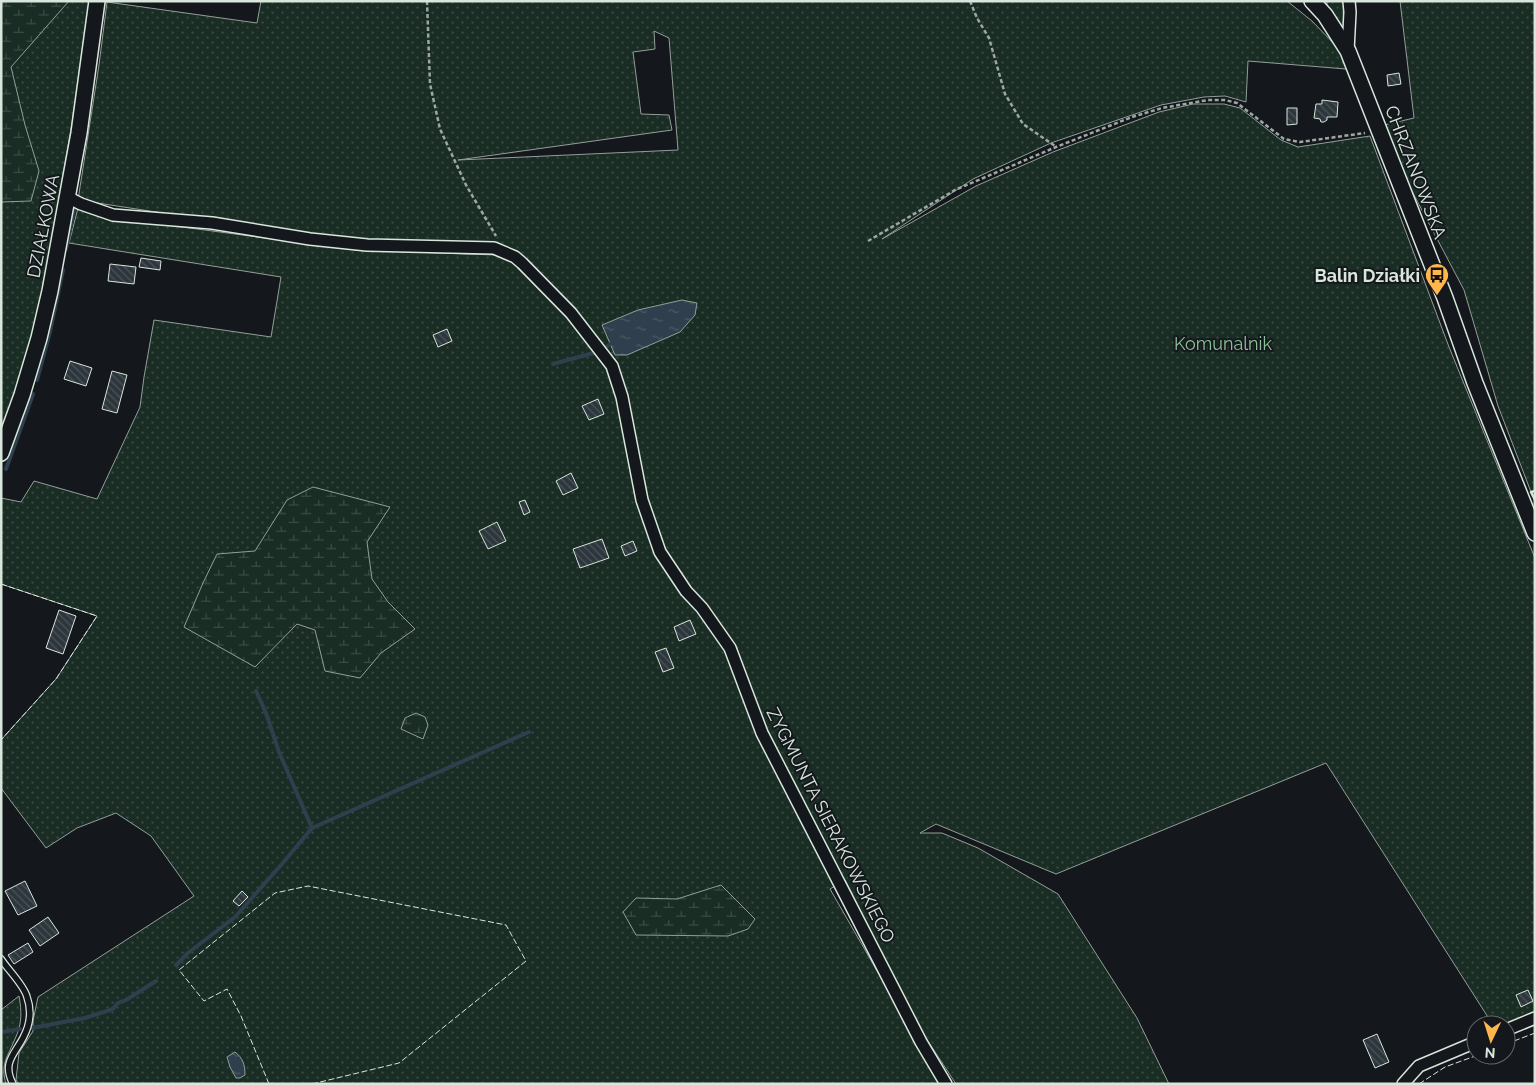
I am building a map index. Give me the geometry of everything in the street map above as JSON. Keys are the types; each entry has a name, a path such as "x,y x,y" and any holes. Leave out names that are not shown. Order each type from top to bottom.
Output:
{"street":[{"name":"DZIAŁKOWA","path":"1,453 22,395 39,338 50,291 80,124 97,1"},
{"name":"CHRZANOWSKA","path":"1312,1 1325,15 1348,51 1445,298 1475,383 1535,533"},
{"path":"1348,51 1349,1"},
{"path":"67,197 113,215 212,223 310,239 367,245 494,248 505,252"},
{"name":"ZYGMUNTA SIERAKOWSKIEGO","path":"505,252 522,263 571,313 612,366 622,397 642,500 660,552 686,591 702,608 730,648 762,733 921,1042 946,1084"},
{"path":"1516,1026 1535,1018"},
{"path":"1403,1084 1419,1066 1466,1046"}],"lane":[{"path":"1,959 27,994 30,1008 29,1023 9,1063 12,1084"}],"path":[{"path":"428,1 430,84 440,129 466,185 505,252"},
{"path":"970,1 977,18 989,38 1005,94 1023,124 1056,146"},
{"path":"868,241 956,190 1056,146 1132,117 1162,108 1215,99 1237,103 1284,139 1300,142 1379,131"}],"green space":[{"path":"1,1 89,1 72,123 44,287 33,339 1,431"},
{"path":"1,1 69,1 11,67 25,125 39,171 31,201 1,202"},
{"name":"Komunalnik","path":"261,1 1287,1 1312,21 1340,50 1346,69 1248,61 1246,102 1225,96 1204,97 1161,105 1051,143 973,179 882,239 976,186 1053,152 1159,112 1193,104 1224,104 1240,108 1281,140 1298,147 1370,136 1449,347 1535,558 1535,1014 1516,1021 1516,1015 1487,1015 1326,763 1056,874 936,824 920,833 942,833 978,848 1058,894 1137,1018 1169,1084 956,1084 918,1026 845,880 830,889 942,1084 19,1084 16,1080 19,1053 33,1031 38,997 194,896 151,836 116,813 77,828 46,848 1,788 1,740 56,679 97,616 1,584 1,498 21,502 34,481 97,499 140,407 154,320 271,337 281,277 69,243 78,208 114,218 356,250 496,255 498,246 378,243 312,236 78,200 107,2 257,23","holes":["654,31 669,38 678,150 458,160 672,130 669,115 641,114 633,52 655,49"]},
{"path":"1327,1 1345,1 1345,37 1327,13"},
{"path":"1400,1 1535,1 1535,491 1531,492 1498,406 1464,290 1405,178 1384,125 1414,118"},
{"path":"313,487 390,507 367,542 372,579 388,602 415,629 381,653 360,678 325,671 315,630 297,624 255,667 184,627 217,554 255,551 287,500"},
{"path":"416,713 425,717 428,725 423,739 401,729 405,718"},
{"path":"721,885 755,919 748,929 728,936 636,935 623,912 636,898 677,899"},
{"path":"19,996 20,1023 4,1065 6,1084 1,1084 1,1010"}],"water":[{"path":"682,300 697,303 695,315 680,332 627,355 615,355 602,325 638,310"},
{"path":"235,1052 242,1059 245,1068 245,1075 240,1078 236,1078 227,1057"}],"building":[{"path":"1399,73 1401,84 1388,86 1387,75"},
{"path":"1322,100 1338,102 1337,117 1327,117 1327,120 1324,122 1314,118 1316,104 1322,104"},
{"path":"1287,108 1297,108 1297,124 1287,125"},
{"path":"141,258 161,261 160,270 139,267"},
{"path":"110,264 136,267 134,284 108,281"},
{"path":"447,329 452,341 438,347 433,335"},
{"path":"70,361 92,368 86,386 64,379"},
{"path":"112,371 127,375 117,413 102,409"},
{"path":"598,399 604,414 589,420 582,406"},
{"path":"571,473 578,488 563,495 556,481"},
{"path":"525,500 530,512 524,515 519,502"},
{"path":"497,522 506,541 488,549 479,531"},
{"path":"602,539 609,558 580,568 573,549"},
{"path":"633,541 637,551 625,556 621,546"},
{"path":"59,610 76,616 63,654 46,648"},
{"path":"690,620 696,634 679,641 674,627"},
{"path":"666,648 674,668 663,672 655,652"},
{"path":"25,881 37,906 18,915 5,891"},
{"path":"242,891 248,897 239,906 233,901"},
{"path":"48,917 59,933 40,946 29,930"},
{"path":"28,943 33,952 14,964 8,955"},
{"path":"1528,990 1533,1001 1521,1007 1516,995"},
{"path":"1377,1034 1389,1062 1375,1068 1363,1040"}],"waterway":[{"path":"1,4 4,1"},
{"path":"66,249 75,205"},
{"path":"37,380 50,332 63,270"},
{"path":"553,364 601,351 610,344"},
{"path":"6,469 33,394"},
{"path":"256,691 266,713 279,752 312,828"},
{"path":"176,965 188,953 235,917 312,828 529,732"},
{"path":"32,1028 85,1018 113,1009 118,1003 156,981"},
{"path":"1,1032 20,1029"}],"fence":[{"path":"1,584 97,616 56,679 1,740"},
{"path":"269,1084 241,1016 227,989 204,1001 179,970 275,893 308,886 506,925 526,961 399,1063 312,1084"},
{"path":"1516,1040 1535,1033"},
{"path":"1419,1084 1445,1067 1466,1059"}],"wall":[{"path":"1535,491 1531,492 1535,500"}],"place":[{"name":"Balin Działki","path":"1437,296"}]}
